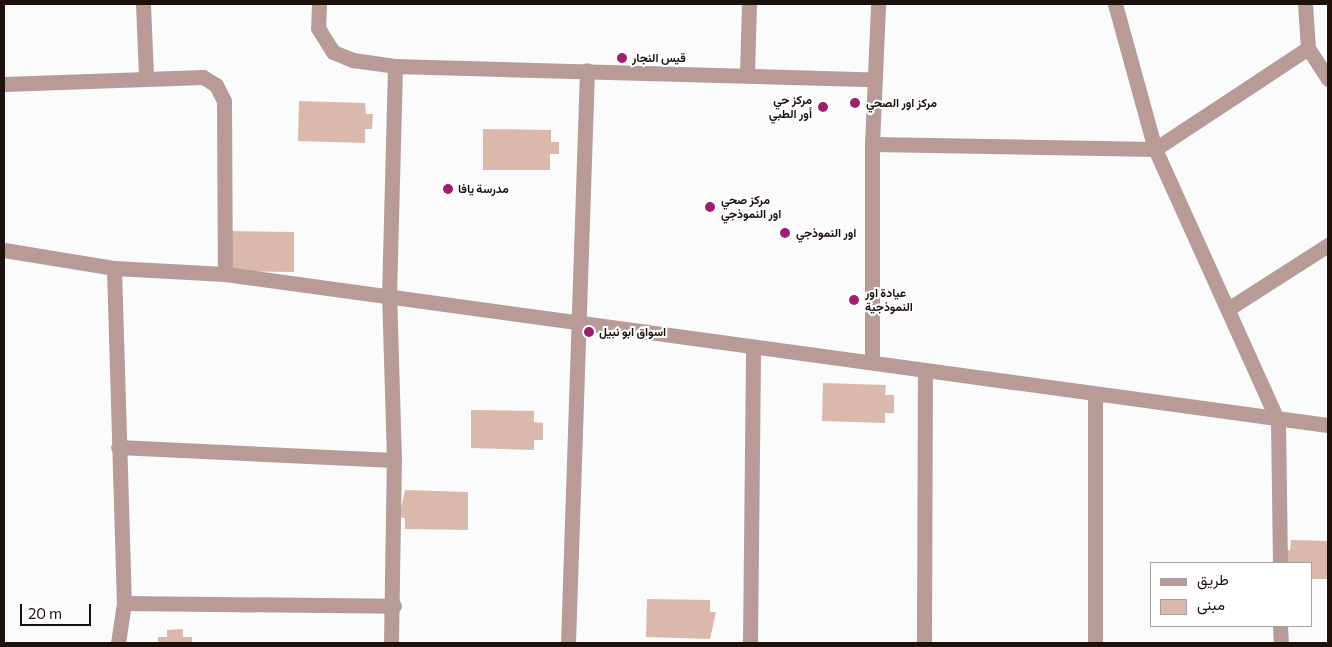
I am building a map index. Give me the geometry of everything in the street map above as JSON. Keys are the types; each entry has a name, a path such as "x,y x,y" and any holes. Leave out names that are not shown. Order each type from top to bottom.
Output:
{"street":[{"path":"143,4 146,77"},
{"path":"319,4 318,28 333,52 353,60 395,66 874,79"},
{"path":"747,75 749,4"},
{"path":"872,361 872,144 878,4"},
{"path":"1115,4 1155,149 1278,421 1280,562"},
{"path":"1305,4 1308,48 1328,79"},
{"path":"872,144 1155,149 1308,48"},
{"path":"391,643 394,606 394,460 389,296 395,66"},
{"path":"568,643 577,324 587,70"},
{"path":"4,84 146,77 203,77 216,85 224,101 226,274"},
{"path":"1228,309 1328,245"},
{"path":"4,250 114,268 226,274 753,348 872,361 1278,421 1328,425"},
{"path":"114,268 124,603 118,643"},
{"path":"750,643 753,348"},
{"path":"924,643 925,370"},
{"path":"1095,394 1095,643"},
{"path":"118,447 394,460"},
{"path":"124,603 394,606"},
{"path":"1280,627 1281,643"}],"building":[{"path":"299,101 365,103 366,114 373,114 372,129 365,129 365,143 298,141"},
{"path":"483,129 551,130 551,142 559,142 559,154 550,154 550,170 483,170"},
{"path":"227,231 294,232 294,272 227,271"},
{"path":"823,383 886,385 885,395 894,395 894,413 885,413 885,423 822,421"},
{"path":"471,410 534,411 534,422 543,423 543,440 534,440 534,450 471,448"},
{"path":"405,490 468,492 468,530 405,529 405,518 399,517"},
{"path":"1291,540 1328,541 1328,579 1312,579 1312,562 1282,562 1282,550 1290,550"},
{"path":"647,599 710,600 710,612 716,612 710,639 646,637"},
{"path":"183,629 183,637 192,637 192,643 158,643 158,637 167,637 167,630"}],"place":[{"name":"قيس النجار","path":"622,58"},
{"name":"مركز اور الصحي","path":"855,103"},
{"name":"مركز حي أور الطبي","path":"823,107"},
{"name":"مدرسة يافا","path":"448,189"},
{"name":"مركز صحي اور النموذجي","path":"710,207"},
{"name":"اور النموذجي","path":"785,233"},
{"name":"عيادة اور النموذجية","path":"854,300"},
{"name":"اسواق ابو نبيل","path":"589,332"}]}
